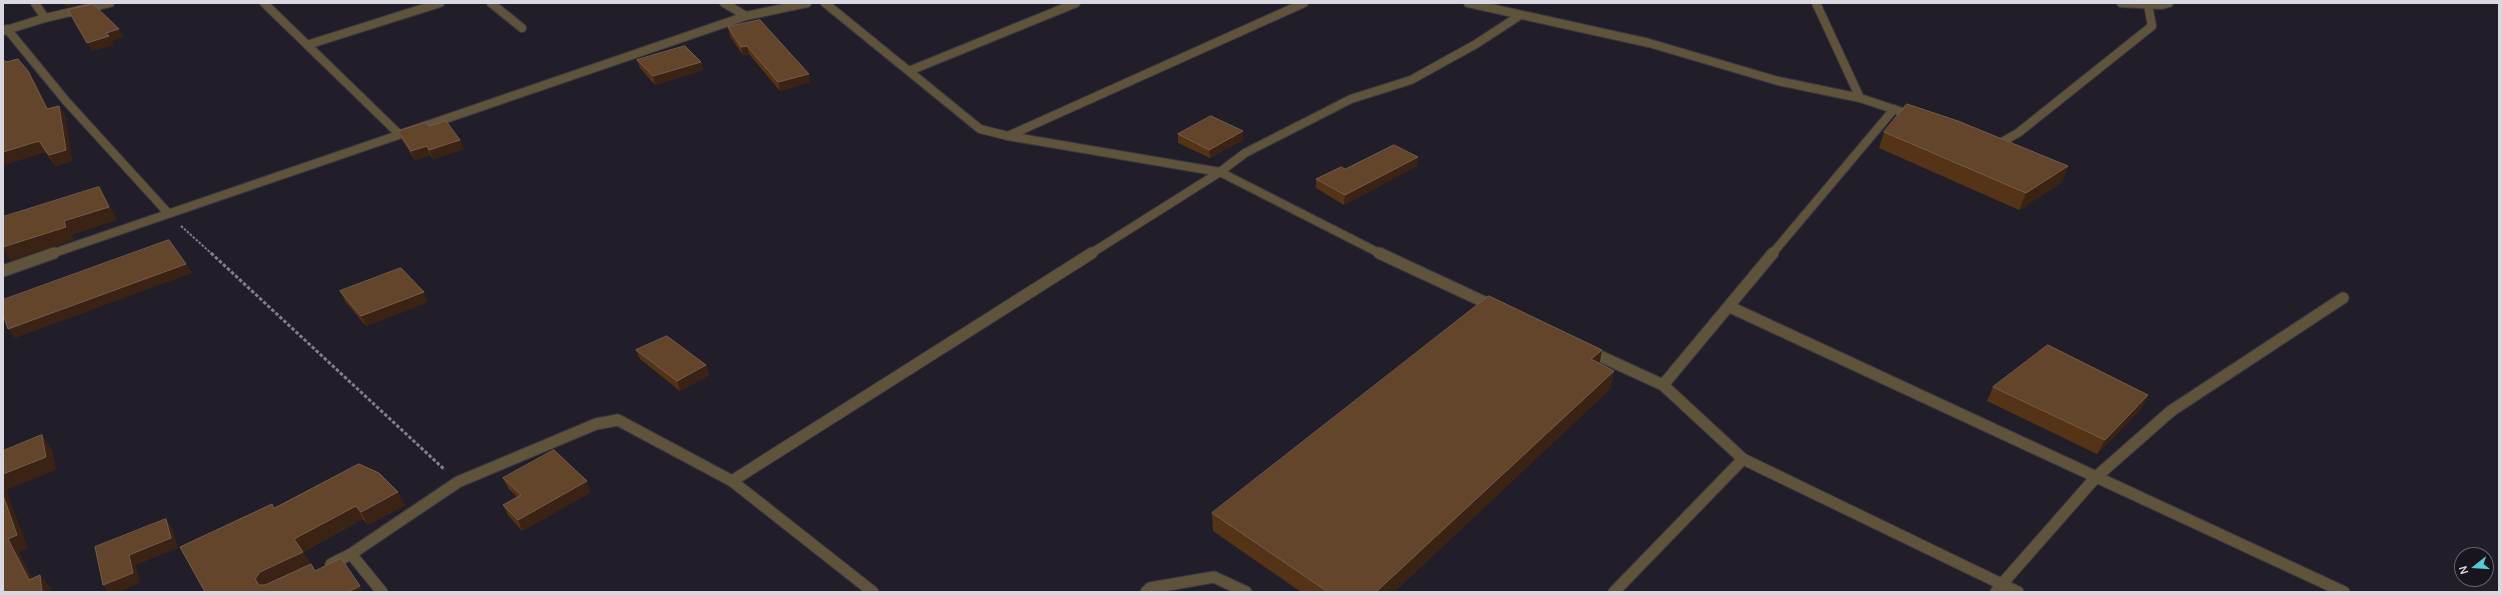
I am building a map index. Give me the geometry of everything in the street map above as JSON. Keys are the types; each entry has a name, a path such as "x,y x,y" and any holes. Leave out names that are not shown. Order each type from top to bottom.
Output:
{"street":[{"path":"35,3 45,18"},
{"path":"110,3 45,18 5,30 66,101 168,213"},
{"path":"264,3 398,134"},
{"path":"307,45 440,3"},
{"path":"491,3 522,28"},
{"path":"724,3 746,16"},
{"path":"3,271 398,134 746,16 807,3"},
{"path":"825,3 980,128 1008,136 1220,172 1384,256 1506,312"},
{"path":"909,71 1076,3"},
{"path":"1008,136 1304,3"},
{"path":"1468,3 1519,16 1649,44 1778,81 1860,98 1922,119"},
{"path":"1816,3 1860,98"},
{"path":"2121,3 2148,5 2169,3"},
{"path":"1986,141 2000,143 2018,134 2152,26 2148,5"},
{"path":"732,481 1220,172 1246,153 1351,99 1411,80 1476,44 1519,16"},
{"path":"1663,385 1730,307 1894,109"},
{"path":"1999,588 2096,477 2171,411 2343,298"},
{"path":"1730,307 2344,592"},
{"path":"1577,345 1663,385 1743,459 1999,588 2018,592"},
{"path":"318,570 351,554 458,482 596,424 618,420 732,481 873,592"},
{"path":"1614,592 1743,459"},
{"path":"351,554 382,592"},
{"path":"1146,592 1150,588 1214,577 1246,592"}],"path":[{"path":"168,213 458,482"}],"building":[{"path":"93,4 119,29 106,33 109,36 87,43 68,10"},
{"path":"760,20 809,74 778,82 747,46 741,47 728,27"},
{"path":"685,46 701,62 653,76 637,60"},
{"path":"3,59 6,62 18,59 28,71 47,109 59,106 66,150 49,155 39,141 3,152"},
{"path":"1907,104 1958,121 2068,166 2026,193 1884,132"},
{"path":"1211,116 1243,131 1209,150 1178,134"},
{"path":"446,121 460,140 429,150 427,146 411,151 398,131 426,122 429,126"},
{"path":"1394,145 1418,157 1345,195 1316,179 1341,167 1345,169"},
{"path":"99,187 109,207 64,221 66,227 3,247 3,217"},
{"path":"169,240 186,264 8,329 3,314 3,300"},
{"path":"401,268 424,292 361,316 340,291"},
{"path":"1489,296 1602,350 1591,359 1614,371 1376,592 1328,592 1212,513"},
{"path":"667,336 706,365 677,381 636,350"},
{"path":"2048,345 2148,395 2105,440 1993,387"},
{"path":"42,435 46,457 3,474 3,451"},
{"path":"554,450 587,481 518,520 503,505 521,495 503,478"},
{"path":"359,464 379,473 398,492 361,512 356,506 294,539 303,552 260,572 255,579 259,585 265,585 311,564 315,571 341,558 360,586 348,592 205,592 180,547 272,504 274,508"},
{"path":"3,495 17,535 8,539 29,580 40,575 42,592 3,592"},
{"path":"166,519 171,538 129,555 133,573 103,585 95,547"}]}
